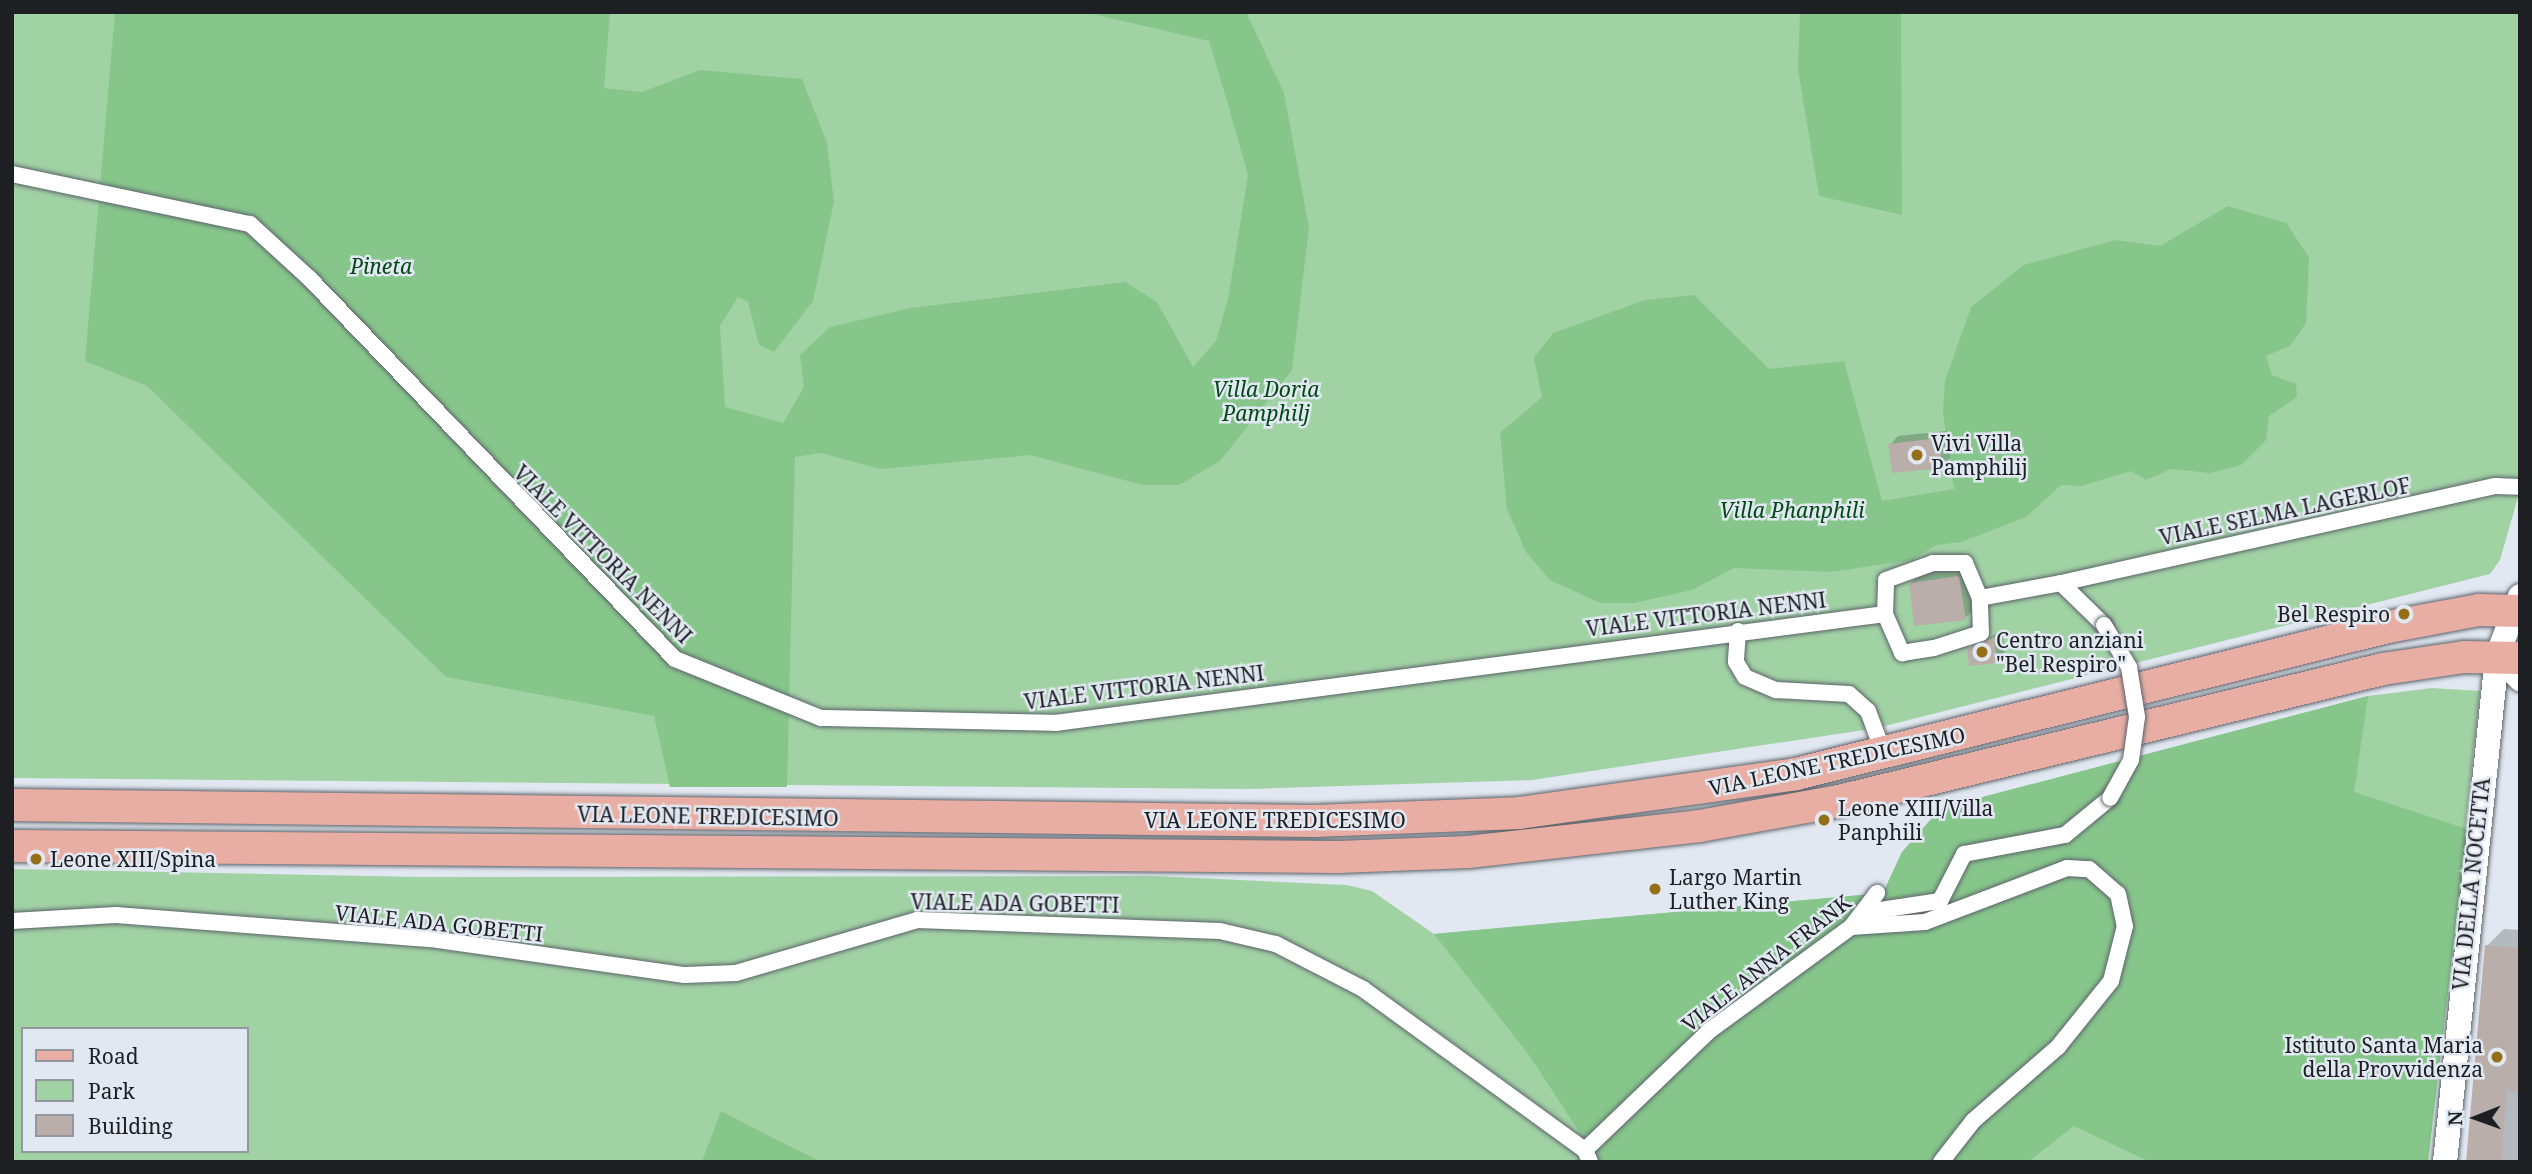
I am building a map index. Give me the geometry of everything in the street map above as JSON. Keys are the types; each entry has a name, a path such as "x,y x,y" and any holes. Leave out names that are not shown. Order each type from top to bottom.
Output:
{"main road":[{"name":"VIA LEONE TREDICESIMO","path":"12,805 1377,821 1649,799 1884,754 2388,626 2518,606"},
{"name":"VIA LEONE TREDICESIMO","path":"12,846 1325,857 1468,852 1700,826 1839,801 2383,669 2508,657"}],"street":[{"name":"VIALE VITTORIA NENNI","path":"12,174 250,225 309,278 675,659 821,719 1055,723 1738,631 1885,614"},
{"name":"VIALE SELMA LAGERLOF","path":"2061,583 2482,489 2520,487"},
{"path":"1933,563 1965,563 1980,598 1981,633 1934,648 1902,653 1885,614 1886,580 1933,563"},
{"path":"1867,912 1940,901 1964,854 2065,835 2110,798 2131,760 2137,717 2129,667 2104,625 2061,583 1980,598"},
{"name":"VIA DELLA NOCETTA","path":"2445,1162 2508,657 2518,606"},
{"path":"1738,631 1736,662 1745,677 1776,690 1849,694 1868,712 1884,754"},
{"path":"2508,657 2520,678"},
{"path":"1850,927 1925,922 2067,868 2089,869 2118,894 2125,926 2111,981 2058,1047 1973,1121 1941,1162"},
{"name":"VIALE ANNA FRANK","path":"1588,1156 1709,1031 1850,927 1867,912 1877,893"},
{"name":"VIALE ADA GOBETTI","path":"12,922 116,915 438,940 685,975 736,973 917,920 1220,931 1276,944 1363,989 1588,1156"}],"green space":[{"name":"Villa Doria Pamphilj","path":"12,12 2520,12 2520,490 2500,560 2490,574 1877,728 1532,780 1250,789 12,778"},
{"name":"Pineta","path":"115,12 610,12 604,88 642,92 700,70 802,79 827,143 834,202 813,301 774,352 759,345 748,302 738,297 720,326 725,407 783,423 804,387 800,355 830,327 911,308 1125,282 1157,302 1193,367 1216,341 1228,299 1248,175 1209,41 1084,12 1246,12 1284,93 1309,228 1292,370 1220,461 1179,485 1143,485 1030,455 881,469 821,453 795,457 787,787 670,787 654,716 446,677 147,386 85,361"},
{"path":"1800,12 1901,12 1902,215 1819,196 1798,69"},
{"name":"Villa Phanphili","path":"2228,206 2286,223 2309,257 2306,323 2290,346 2266,356 2272,375 2296,384 2297,397 2269,416 2266,440 2241,465 2210,473 2171,469 2146,480 2131,471 2081,486 2061,485 2026,517 1961,542 1936,545 1912,560 1830,572 1734,568 1692,590 1634,603 1600,603 1550,580 1526,552 1507,509 1500,433 1542,397 1534,358 1553,333 1645,300 1694,295 1769,369 1844,361 1882,501 1954,489 1943,413 1945,381 1971,307 2024,265 2116,240 2160,246"},
{"path":"2432,688 2480,691 2428,1162 12,1162 12,869 419,877 1153,876 1347,885 1372,891 1434,934 1883,893 1902,852 1941,808 2368,696"},
{"path":"2368,696 2354,792 2467,829 2428,1162 2150,1162 2074,1126 2028,1162 1599,1162 1529,1055 1434,934 1883,893 1902,852 1941,808"},
{"path":"721,1111 781,1142 822,1162 702,1162"}],"building":[{"path":"1939,438 1942,468 1892,473 1888,444"},
{"path":"1959,576 1966,620 1914,626 1909,583"},
{"name":"Centro anziani \"Bel Respiro\"","path":"1994,637 1997,663 1969,666 1967,648"},
{"name":"Istituto Santa Maria della Provvidenza","path":"2485,945 2520,948 2520,1091 2507,1091 2501,1162 2466,1162"}],"place":[{"name":"Vivi Villa Pamphilij","path":"1917,455"},
{"name":"Bel Respiro","path":"2404,614"},
{"name":"Centro anziani \"Bel Respiro\"","path":"1982,652"},
{"name":"Leone XIII/Villa Panphili","path":"1824,820"},
{"name":"Leone XIII/Spina","path":"36,859"},
{"name":"Largo Martin Luther King","path":"1655,889"},
{"name":"Istituto Santa Maria della Provvidenza","path":"2497,1057"}]}
